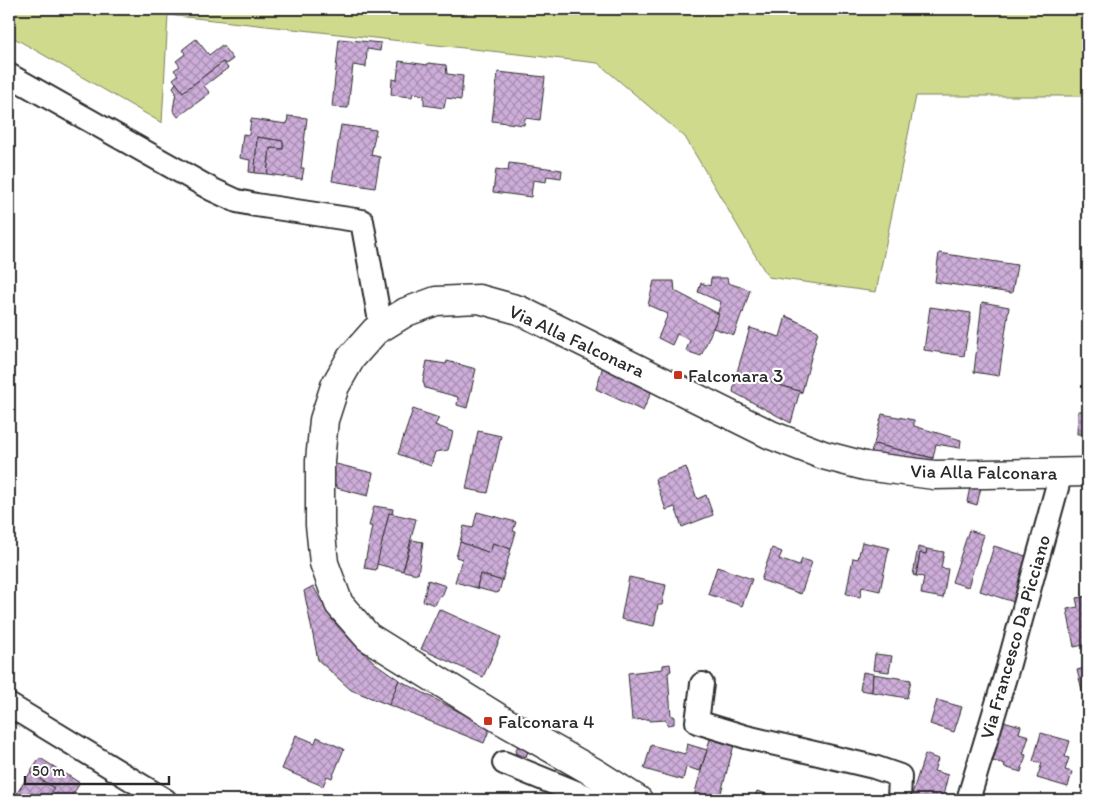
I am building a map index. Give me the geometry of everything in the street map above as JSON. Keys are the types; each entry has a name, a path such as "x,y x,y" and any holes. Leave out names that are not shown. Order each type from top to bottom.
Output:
{"street":[{"path":"9,75 211,189 237,201 256,206 362,222 381,327"},
{"name":"Via Alla Falconara","path":"638,800 597,774 500,719 368,637 339,604 324,563 320,525 320,461 324,420 335,386 351,358 375,330 406,312 436,301 479,298 519,310 770,435 823,455 865,466 934,475 1088,472"},
{"name":"Via Francesco Da Picciano","path":"968,800 1008,667 1061,473"},
{"path":"702,684 697,722 746,737 874,767 900,776 899,800"},
{"path":"9,705 165,800"},
{"path":"504,763 595,800"}],"green space":[{"path":"9,9 1088,9 1088,96 916,96 876,292 768,277 685,137 598,63 168,15 162,123 9,35"}],"building":[{"path":"196,39 209,55 222,45 233,59 226,64 223,62 183,92 173,79 178,75 174,70 180,66 176,61 185,54 183,49"},
{"path":"339,39 381,43 380,51 367,49 366,67 353,65 348,108 332,107"},
{"path":"399,61 428,65 428,63 446,65 447,74 463,76 461,100 446,98 444,108 424,105 424,95 413,93 412,97 391,95 392,79 397,80"},
{"path":"223,62 228,68 204,86 210,93 178,117 173,110 176,92 173,87 176,83 183,92"},
{"path":"498,72 545,77 540,120 525,118 524,125 492,121"},
{"path":"288,116 307,118 301,168 304,168 302,179 267,174 270,148 283,149 283,141 257,137 255,173 249,172 250,160 240,158 243,134 249,135 251,119 287,124"},
{"path":"341,125 376,130 371,155 380,157 375,188 332,181"},
{"path":"257,137 283,141 283,149 270,148 267,174 255,173"},
{"path":"509,163 562,170 561,178 547,176 546,182 533,180 531,197 493,192 496,169 508,171"},
{"path":"939,253 1017,265 1012,293 935,282"},
{"path":"711,278 727,278 728,283 750,290 734,335 713,328 721,302 698,292 701,283 710,286"},
{"path":"654,281 674,281 675,291 719,314 701,356 686,351 690,340 677,334 672,345 658,338 668,314 648,305"},
{"path":"982,302 1009,307 999,376 974,372"},
{"path":"930,307 971,313 964,356 924,350"},
{"path":"786,316 818,331 802,392 737,372 750,328 780,337"},
{"path":"427,361 446,364 447,361 476,369 467,408 457,405 458,397 425,388 423,381"},
{"path":"603,366 652,390 643,411 596,389"},
{"path":"737,372 802,392 799,394 791,423 733,392"},
{"path":"413,409 439,418 435,425 453,432 448,450 435,452 431,466 398,454"},
{"path":"1078,411 1088,411 1088,434 1077,434"},
{"path":"882,414 914,420 914,426 961,440 960,448 936,444 933,458 874,444"},
{"path":"478,431 501,436 488,493 466,489"},
{"path":"874,444 933,458 932,460 909,460 870,455"},
{"path":"332,463 373,473 368,496 337,488 337,486 332,484"},
{"path":"686,467 697,499 706,495 713,515 682,527 675,507 666,510 655,479"},
{"path":"970,487 981,487 977,505 967,502"},
{"path":"374,506 393,509 392,514 389,513 376,570 364,568 372,526 369,526"},
{"path":"477,512 516,522 513,531 516,532 511,549 493,543 490,553 460,542 464,526 473,528"},
{"path":"389,513 416,519 403,571 377,564"},
{"path":"969,530 984,535 968,587 952,582"},
{"path":"412,540 423,542 418,574 403,571"},
{"path":"460,542 490,553 493,543 511,549 502,581 480,574 477,588 455,582 462,559 456,557"},
{"path":"862,542 889,548 880,591 862,587 860,597 846,594 853,558 858,559"},
{"path":"994,546 1032,558 1017,603 980,591"},
{"path":"918,547 927,549 926,554 920,553 916,576 913,575"},
{"path":"772,548 782,552 779,559 799,566 802,559 812,562 801,594 761,580"},
{"path":"927,549 944,552 941,568 948,569 943,598 921,594 924,577 916,576 920,553 926,554"},
{"path":"717,567 752,579 742,606 708,594"},
{"path":"480,574 502,581 499,592 496,593 477,588"},
{"path":"629,577 666,585 662,605 658,605 654,626 621,619"},
{"path":"428,580 446,586 442,596 440,595 435,605 423,601"},
{"path":"313,586 333,621 375,663 399,680 389,705 351,690 318,660 304,591"},
{"path":"1088,596 1088,644 1074,647 1067,609 1078,607 1076,598"},
{"path":"439,609 501,637 483,677 421,649"},
{"path":"875,654 892,656 889,672 873,670"},
{"path":"670,664 671,671 668,673 671,716 674,716 674,724 667,725 666,720 632,720 628,673 663,669 663,665"},
{"path":"1088,667 1088,713 1077,670"},
{"path":"863,672 873,674 872,692 860,690"},
{"path":"873,674 911,680 907,698 872,692"},
{"path":"399,680 490,728 484,743 389,705"},
{"path":"937,700 962,707 954,732 930,724"},
{"path":"1000,720 1021,726 1019,733 1029,736 1023,754 1026,755 1021,772 1004,767 1005,764 993,761 997,747 992,746"},
{"path":"1041,733 1070,741 1065,757 1069,758 1065,770 1072,772 1068,787 1037,778 1042,763 1033,761"},
{"path":"296,735 315,743 317,737 344,749 332,778 327,776 323,786 282,769"},
{"path":"710,739 734,745 719,800 708,800 694,796"},
{"path":"687,744 707,750 700,771 686,767 683,780 644,769 651,745 685,754"},
{"path":"518,745 528,751 526,757 515,753"},
{"path":"925,754 938,759 934,771 948,775 942,800 910,800"},
{"path":"40,758 80,783 69,800 48,800 54,788 30,773"},
{"path":"30,773 54,788 48,800 29,800 17,793"},
{"path":"757,791 786,800 753,800"},
{"path":"17,793 29,800 20,800 15,797"}],"place":[{"name":"Falconara 3","path":"678,375"},
{"name":"Falconara 4","path":"488,721"}]}
